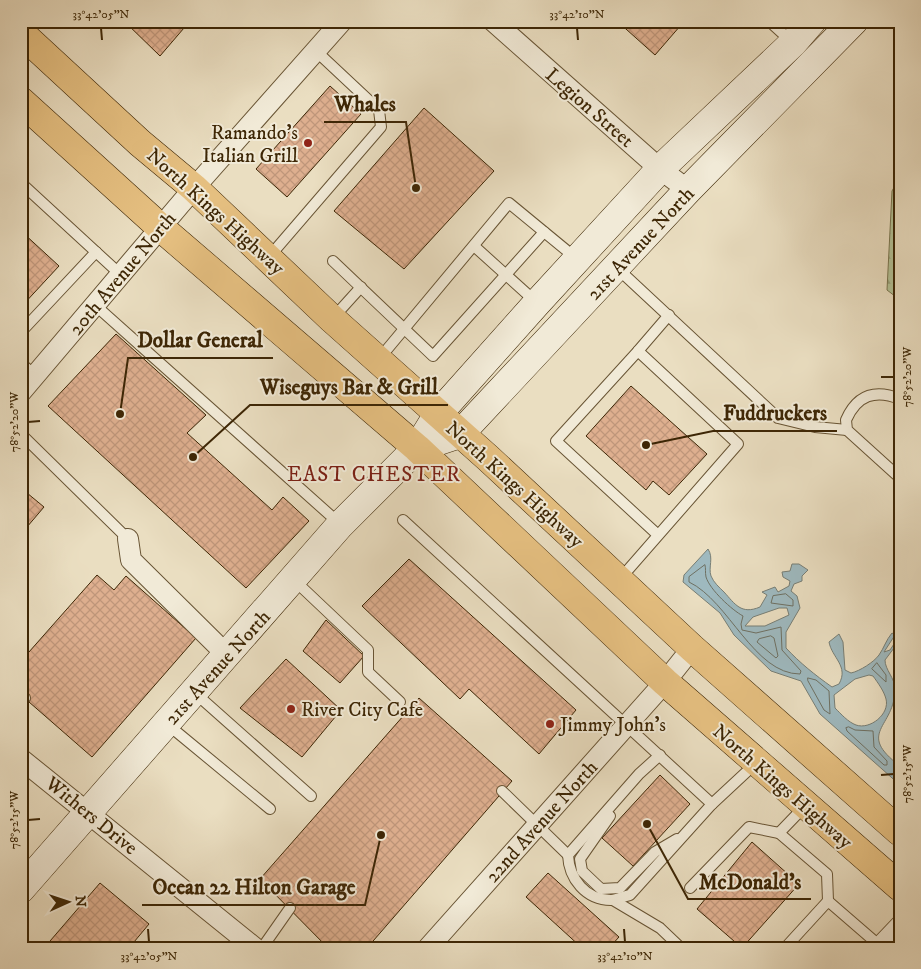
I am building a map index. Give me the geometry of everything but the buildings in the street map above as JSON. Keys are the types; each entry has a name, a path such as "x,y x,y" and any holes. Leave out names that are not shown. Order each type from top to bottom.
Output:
{"main road":[{"name":"21st Avenue North","path":"21,889 87,811 228,656 340,525 417,448 438,414 536,303 578,260 660,169 793,43 812,21"},
{"name":"21st Avenue North","path":"417,448 460,434 688,190 854,21"},
{"name":"North Kings Highway","path":"21,33 140,143 194,188 276,249 332,319 620,579 692,648 900,832"},
{"name":"North Kings Highway","path":"21,101 161,228 417,448 665,682 900,888"}],"street":[{"name":"20th Avenue North","path":"21,392 28,369 95,305 194,188 342,21"},
{"name":"Legion Street","path":"493,21 660,169 688,190"},
{"path":"128,539 131,560 228,656"},
{"name":"22nd Avenue North","path":"428,948 665,682 692,648"},
{"name":"Withers Drive","path":"21,758 255,948"},
{"path":"880,947 900,926"}],"lane":[{"path":"769,21 793,43"},
{"path":"276,249 381,128 379,110 316,51"},
{"path":"21,183 121,275"},
{"path":"378,361 509,203 578,260"},
{"path":"333,261 433,356 508,275 544,232"},
{"path":"474,246 508,275 536,303"},
{"path":"21,332 96,252"},
{"path":"617,268 778,418 815,427 847,430 900,478"},
{"path":"332,319 361,287"},
{"path":"95,305 340,525"},
{"path":"658,535 556,441 669,315"},
{"path":"620,579 738,444 638,351"},
{"path":"847,430 846,420 850,411 871,394 887,394 900,399"},
{"path":"21,434 128,539"},
{"path":"403,520 712,804"},
{"path":"293,580 368,650 368,672 400,702"},
{"path":"195,692 311,796"},
{"path":"166,723 270,809"},
{"path":"660,755 639,774 568,855 568,868 576,882 591,897 613,900 660,928 681,948"},
{"path":"613,900 630,895 689,832 712,804 756,762"},
{"path":"639,774 580,859 582,871 601,889 620,888 656,852 689,832"},
{"path":"502,791 568,855"},
{"path":"779,833 806,805"},
{"path":"690,888 749,826 779,833 827,874 828,901 785,948"},
{"path":"828,901 880,947"},
{"path":"262,948 290,908"}],"green space":[{"path":"900,177 900,300 887,290 892,191"}],"water":[{"path":"708,549 711,556 710,573 714,581 735,604 748,610 760,607 767,595 762,592 775,587 778,592 789,586 790,581 783,577 782,572 790,571 792,564 799,564 808,570 802,576 802,581 794,584 791,591 797,596 800,608 786,632 786,648 808,669 832,687 839,684 842,672 829,642 839,634 843,642 845,670 851,673 874,660 892,633 895,635 884,652 890,650 898,638 900,640 885,660 895,685 893,702 879,737 880,745 887,755 900,766 900,785 820,714 801,681 771,671 734,635 720,613 683,582 684,575","holes":["779,608 787,608 789,615 765,626 745,626 753,617","869,675 873,676 881,687 886,699 885,710 878,720 873,723 861,726 856,725 847,720 835,708 834,695 855,679"]}],"place":[{"name":"Ramando's Italian Grill","path":"308,143"},
{"name":"Whales","path":"416,188"},
{"name":"Dollar General","path":"120,414"},
{"name":"Fuddruckers","path":"646,445"},
{"name":"Wiseguys Bar & Grill","path":"193,457"},
{"name":"River City Cafe","path":"291,709"},
{"name":"Jimmy John's","path":"550,724"},
{"name":"McDonald's","path":"647,824"},
{"name":"Ocean 22 Hilton Garage","path":"381,835"}],"district":[{"name":"EAST CHESTER","path":"374,474"}]}
